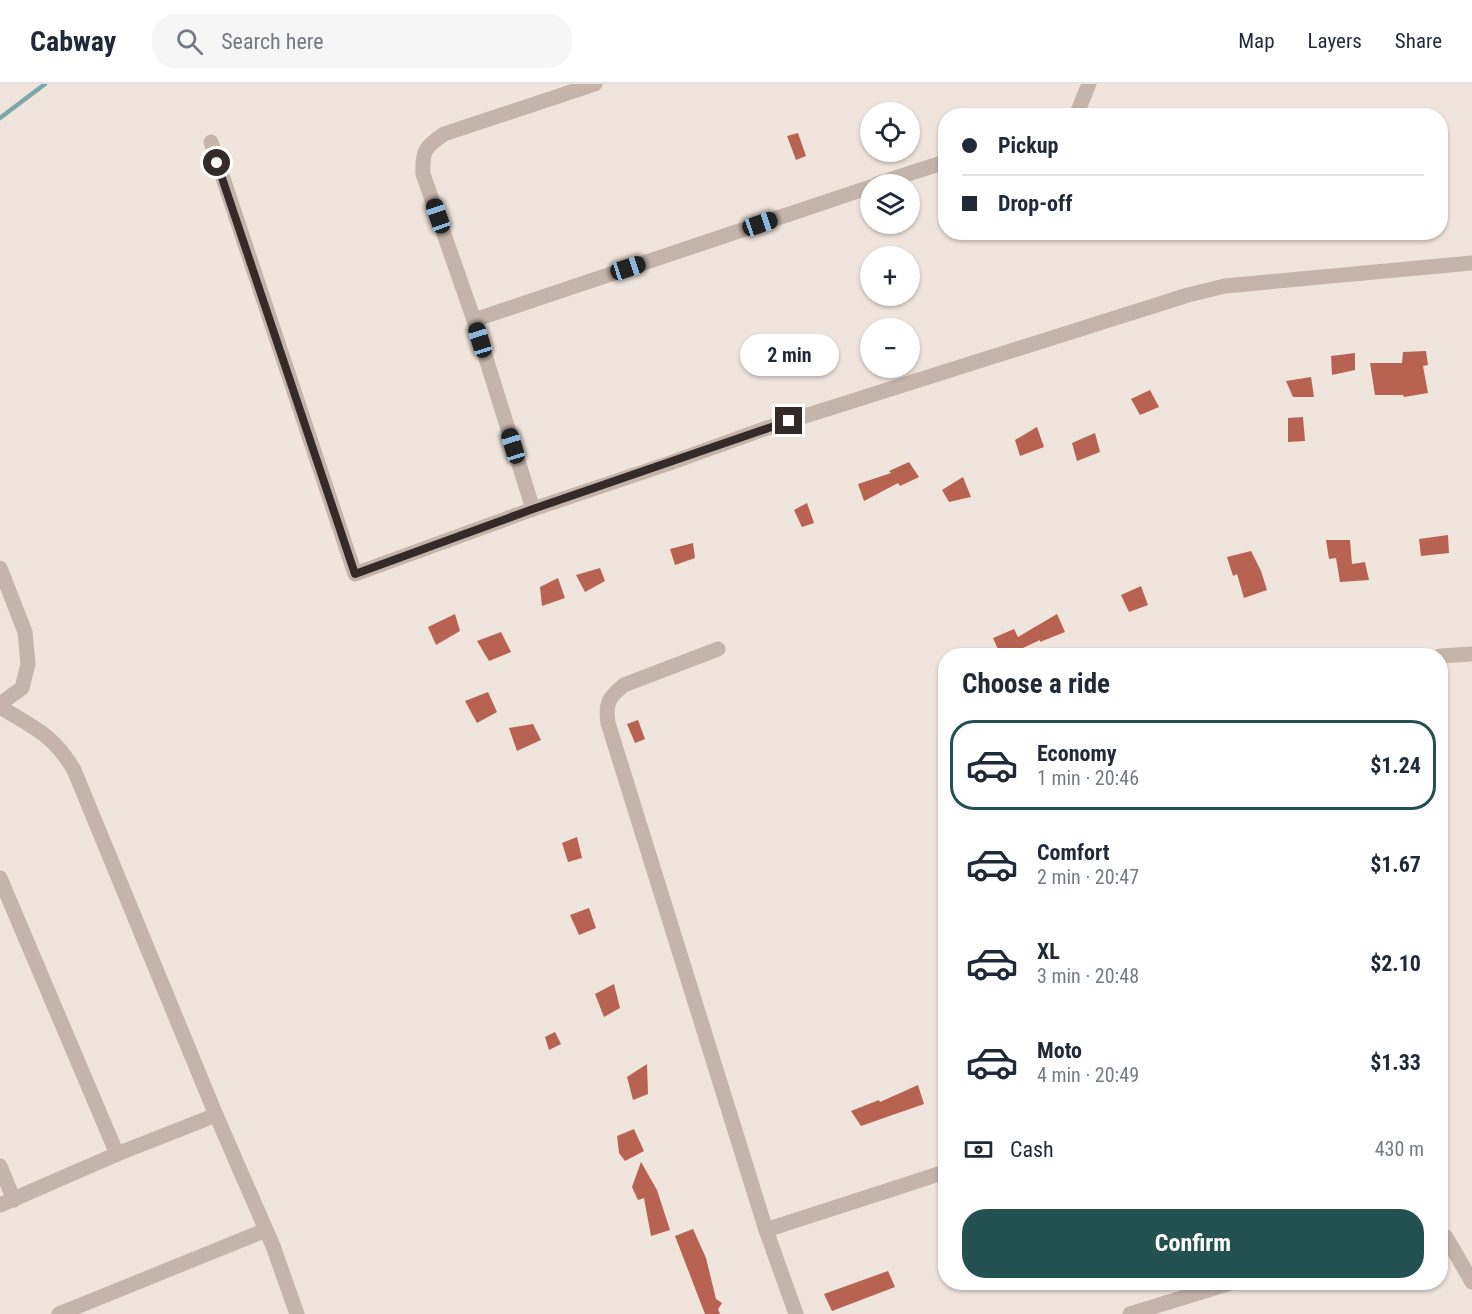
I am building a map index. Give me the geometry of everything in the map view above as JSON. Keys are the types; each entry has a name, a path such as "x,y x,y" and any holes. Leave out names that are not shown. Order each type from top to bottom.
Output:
{"street":[{"path":"533,509 474,320 423,174 422,156 429,145 444,134 595,84"},
{"path":"1079,108 1089,84"},
{"path":"211,142 355,574 533,509 767,428 1188,295 1226,286 1472,263"},
{"path":"908,174 938,164"},
{"path":"474,320 860,190"},
{"path":"0,568 25,632 28,664 22,688 0,705 49,737 63,751 74,770 216,1115 266,1230 297,1314"},
{"path":"718,649 624,685 611,695 606,710 608,723 766,1230 796,1314"},
{"path":"1448,656 1472,654"},
{"path":"0,878 117,1154"},
{"path":"0,1166 7,1203 117,1154 216,1115"},
{"path":"766,1230 938,1174"},
{"path":"59,1314 266,1230"},
{"path":"1448,1240 1472,1282"},
{"path":"1130,1314 1208,1290"}],"building":[{"path":"798,133 806,156 796,160 787,136"},
{"path":"1426,351 1428,365 1423,366 1428,393 1404,397 1403,395 1375,395 1370,363 1402,363 1403,352"},
{"path":"1355,353 1355,370 1332,375 1331,356"},
{"path":"1311,377 1314,397 1293,397 1286,381"},
{"path":"1150,390 1159,407 1140,415 1131,399"},
{"path":"1303,417 1305,441 1288,442 1288,418"},
{"path":"1037,427 1044,447 1020,456 1015,440"},
{"path":"1095,433 1100,452 1077,461 1072,443"},
{"path":"909,462 919,477 900,486 898,483 864,501 858,484 891,473 889,471"},
{"path":"963,477 971,497 949,502 942,490"},
{"path":"807,503 814,523 802,527 794,510"},
{"path":"1448,535 1449,553 1421,556 1419,539"},
{"path":"1326,540 1350,540 1352,564 1365,562 1369,580 1340,582 1336,558 1329,559"},
{"path":"693,543 695,558 675,565 670,549"},
{"path":"1251,551 1267,590 1244,598 1237,574 1233,576 1227,557"},
{"path":"600,568 605,581 585,592 576,575"},
{"path":"558,578 565,598 542,606 540,587"},
{"path":"1141,586 1148,605 1129,612 1121,595"},
{"path":"455,614 460,631 436,645 428,627"},
{"path":"1057,614 1065,632 1023,648 997,648 993,638 1014,629 1018,637"},
{"path":"501,632 511,652 489,661 477,641"},
{"path":"488,692 497,712 477,723 465,701"},
{"path":"638,720 645,739 635,743 627,724"},
{"path":"533,724 541,740 517,751 509,728"},
{"path":"577,837 582,858 568,862 562,843"},
{"path":"589,908 596,928 579,935 570,915"},
{"path":"614,984 620,1008 604,1017 595,994"},
{"path":"555,1032 561,1044 549,1050 545,1037"},
{"path":"647,1064 648,1094 633,1100 627,1077"},
{"path":"918,1085 924,1104 861,1126 851,1111 879,1100 880,1102"},
{"path":"634,1129 644,1151 625,1161 619,1153 617,1136"},
{"path":"641,1162 657,1190 670,1230 651,1236 644,1198 638,1200 632,1187"},
{"path":"693,1229 706,1258 716,1299 722,1303 718,1309 720,1314 705,1314 675,1236"},
{"path":"888,1271 895,1287 832,1311 824,1294"}],"waterway":[{"path":"0,118 45,84"}],"route":[{"path":"217,163 355,574 533,509 789,421"}]}
